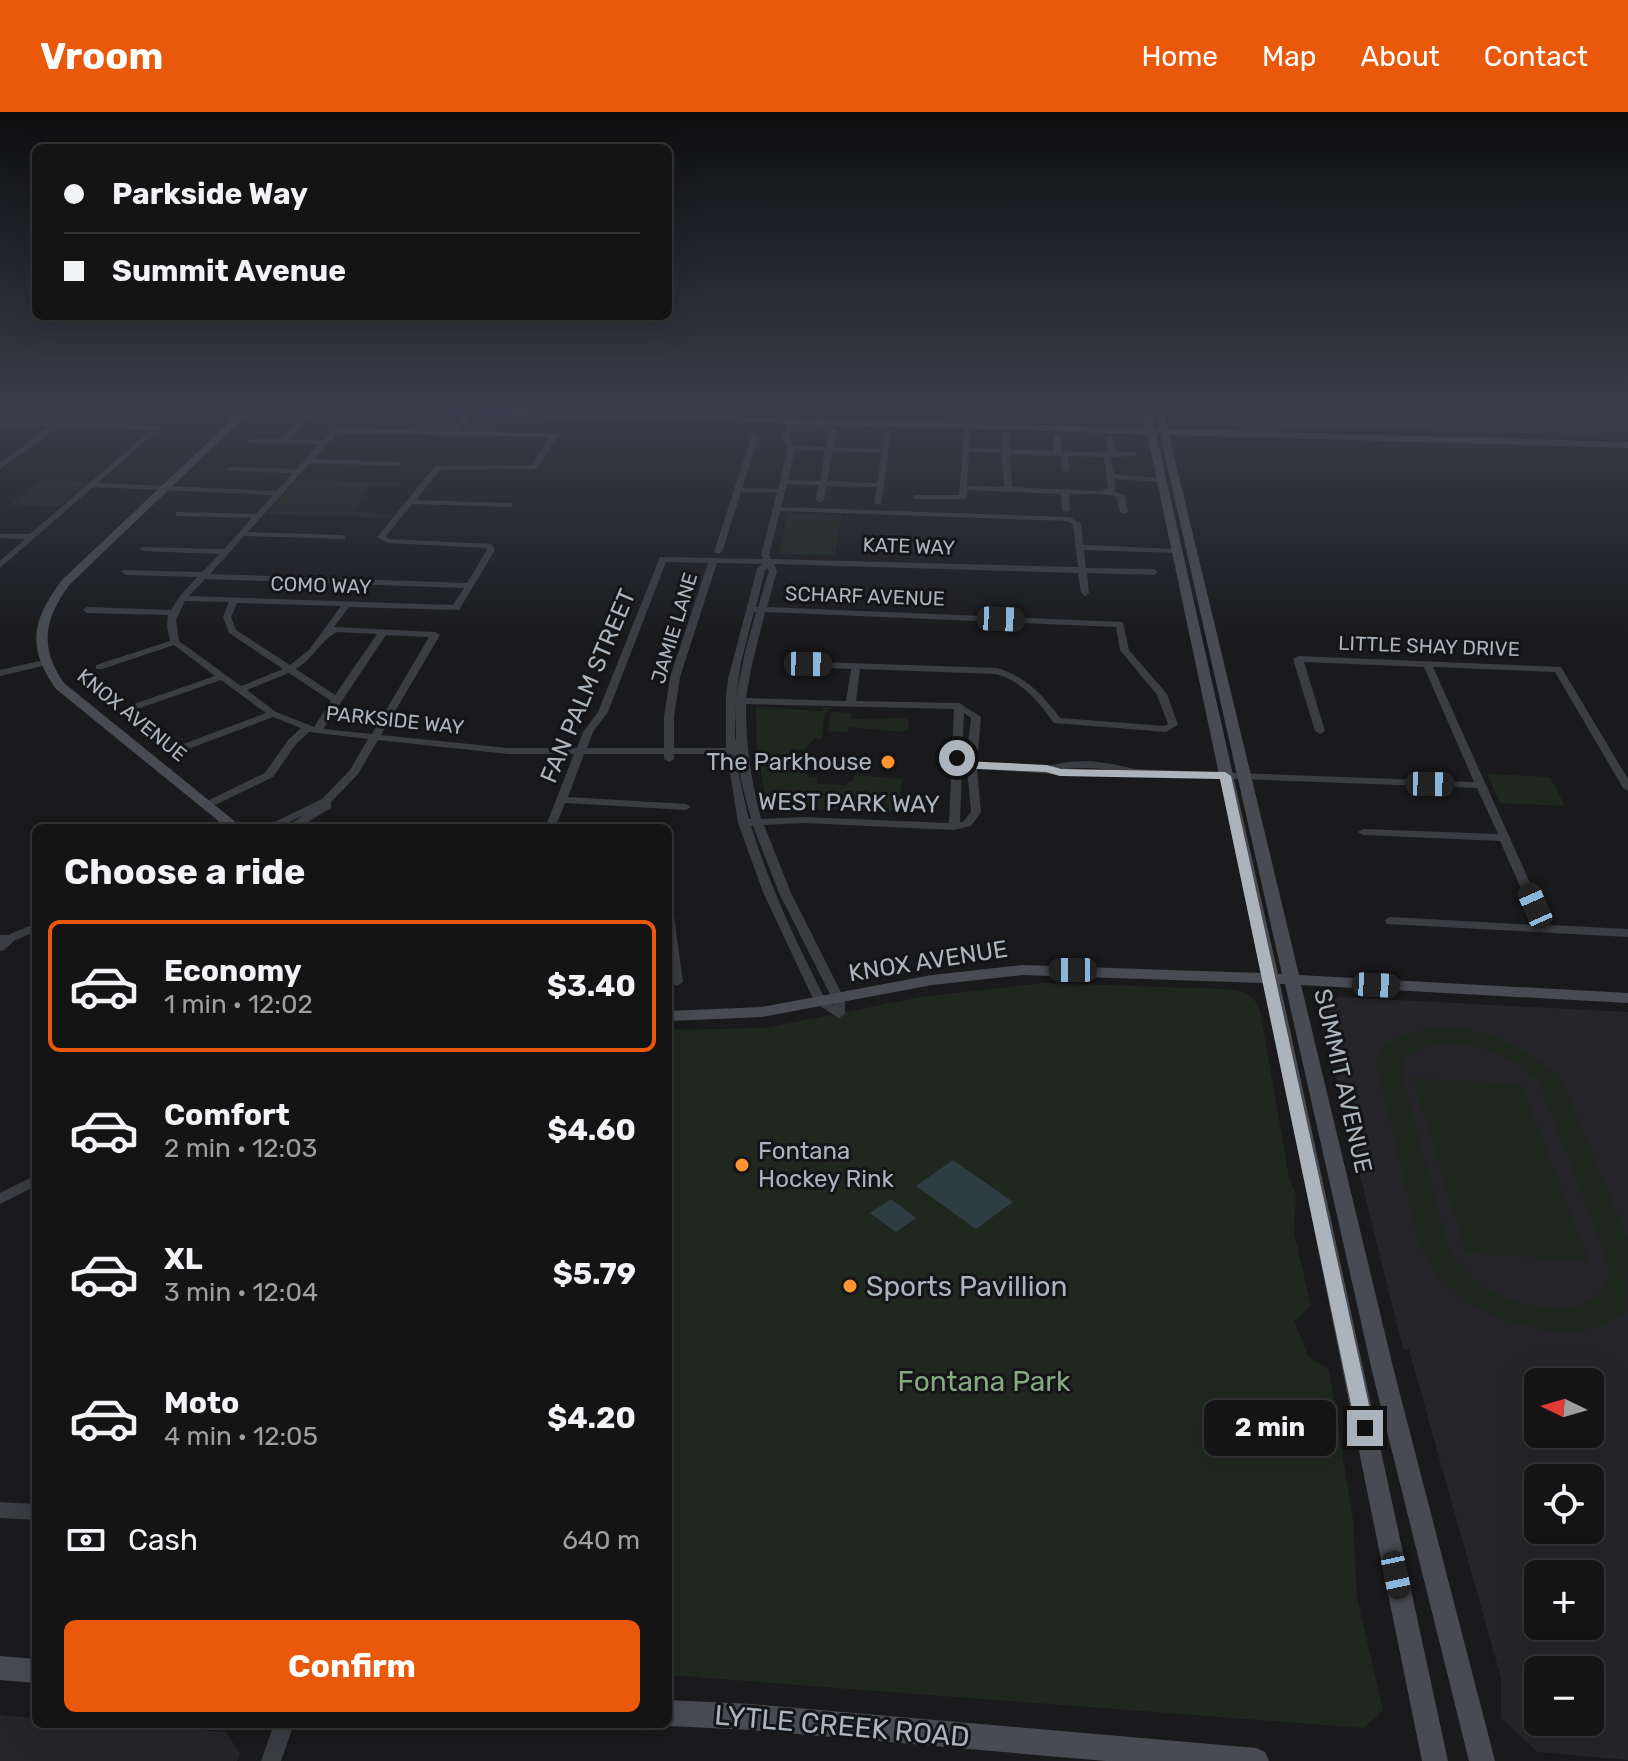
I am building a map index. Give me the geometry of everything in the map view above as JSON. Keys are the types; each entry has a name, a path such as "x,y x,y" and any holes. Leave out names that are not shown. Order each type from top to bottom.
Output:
{"main road":[{"name":"SUMMIT AVENUE","path":"1162,487 1435,1761"},
{"name":"SUMMIT AVENUE","path":"1172,487 1245,776 1383,1371 1482,1761"},
{"name":"KNOX AVENUE","path":"164,489 77,571 51,601 40,629 44,663 60,686 231,824"},
{"name":"KNOX AVENUE","path":"672,1016 762,1012 839,1000 932,980 1022,970 1293,980 1628,998"},
{"path":"0,1668 32,1671"},
{"name":"LYTLE CREEK ROAD","path":"672,1713 751,1717 1256,1761"}],"street":[{"path":"0,565 91,487 279,493"},
{"path":"99,667 175,642 171,632 174,613 184,598 285,487"},
{"path":"126,572 470,586 489,546 382,540 424,487"},
{"name":"JAMIE LANE","path":"669,756 669,717 675,677 738,487"},
{"path":"737,490 783,487 765,555 773,571 757,610 736,701 730,755 750,823 839,1000"},
{"path":"820,500 822,487"},
{"path":"878,503 881,487"},
{"path":"1109,487 1109,492"},
{"path":"917,497 958,499 963,497 966,488 1109,492 1121,496 1124,512"},
{"path":"1065,491 1066,510"},
{"path":"412,502 509,505"},
{"path":"778,509 1070,519 1077,524 1085,593"},
{"path":"179,514 258,516"},
{"path":"242,534 342,537"},
{"path":"0,536 33,537"},
{"path":"1080,547 1177,551"},
{"path":"144,549 226,552"},
{"name":"KATE WAY","path":"663,559 716,556 769,562 1154,572"},
{"name":"FAN PALM STREET","path":"552,824 579,753 603,712 663,559"},
{"name":"COMO WAY","path":"184,598 456,608 470,586"},
{"path":"234,600 227,617 232,631 336,700"},
{"path":"239,690 288,670 311,653 347,604"},
{"path":"87,610 174,613"},
{"name":"SCHARF AVENUE","path":"757,610 1120,624 1125,650 1162,694 1173,725 1166,729 1057,721 1040,697 1007,673 997,671 856,666"},
{"path":"276,824 326,801 354,772 435,635 336,629 324,635"},
{"path":"207,805 269,775 292,742 311,729 336,700 384,631"},
{"name":"PARKSIDE WAY","path":"175,642 273,714 311,729 508,751 579,753 602,758 743,754"},
{"name":"LITTLE SHAY DRIVE","path":"1320,731 1298,659 1558,669 1628,788"},
{"path":"0,673 44,663"},
{"path":"1427,663 1545,929"},
{"path":"789,664 856,666 851,703"},
{"path":"137,706 221,677"},
{"path":"736,701 959,706 976,717 971,765 976,812 967,824 954,827 959,706"},
{"path":"736,701 750,823 759,870 821,1003"},
{"path":"182,748 273,714"},
{"path":"957,764 1047,769 1060,773 1245,776 1264,782 1481,785"},
{"path":"561,800 686,807"},
{"path":"297,824 327,806 326,801"},
{"name":"WEST PARK WAY","path":"750,823 804,820 954,827"},
{"path":"1363,832 1505,838"},
{"path":"1391,921 1628,933"},
{"path":"3,941 32,929"},
{"path":"672,945 677,982"},
{"path":"0,1199 32,1182"},
{"path":"0,1510 32,1512"},
{"path":"271,1761 283,1728"}],"shaded area":[{"path":"1339,997 1628,1012 1628,1760 1537,1752 1501,1718 1501,1678 1409,1350 1403,1349 1319,1010"},
{"path":"953,1160 1013,1202 976,1229 916,1186"},
{"path":"891,1199 916,1218 896,1232 870,1213"},
{"path":"0,1715 32,1718 32,1728 173,1728 226,1732 240,1754 237,1761 0,1761"}],"green space":[{"path":"32,487 83,487 60,507 10,505"},
{"path":"291,487 372,487 351,511 394,515 390,518 267,514"},
{"path":"788,513 842,515 835,555 779,554"},
{"path":"756,707 822,711 823,707 833,707 825,713 821,739 814,739 803,750 792,749 786,758 790,759 789,764 800,764 808,777 817,778 817,784 847,785 848,781 853,781 854,775 902,779 899,811 768,808 757,752"},
{"path":"831,712 851,713 851,719 903,718 909,720 908,729 901,732 849,727 848,732 828,731"},
{"path":"1487,774 1550,777 1565,806 1500,803"},
{"name":"Fontana Park","path":"1044,983 1230,990 1250,996 1257,1004 1289,1177 1296,1195 1294,1233 1311,1306 1294,1321 1309,1357 1329,1370 1353,1520 1357,1598 1383,1710 1364,1728 672,1675 672,1030 765,1028 921,997"},
{"path":"1449,1027 1482,1033 1511,1044 1538,1060 1563,1082 1628,1240 1626,1312 1597,1328 1556,1332 1511,1323 1468,1303 1436,1275 1419,1244 1376,1061 1388,1043 1397,1038 1416,1031","holes":["1454,1043 1490,1051 1511,1061 1540,1084 1605,1253 1608,1277 1600,1292 1587,1302 1552,1308 1496,1294 1467,1272 1448,1244 1401,1072 1403,1064 1414,1052"]},
{"path":"1413,1078 1521,1084 1589,1261 1466,1253"}],"place":[{"name":"The Parkhouse","path":"888,762"},
{"name":"Fontana Hockey Rink","path":"742,1165"},
{"name":"Sports Pavillion","path":"850,1286"}],"route":[{"path":"957,758 957,764 1047,769 1060,773 1225,776 1365,1428"}]}
